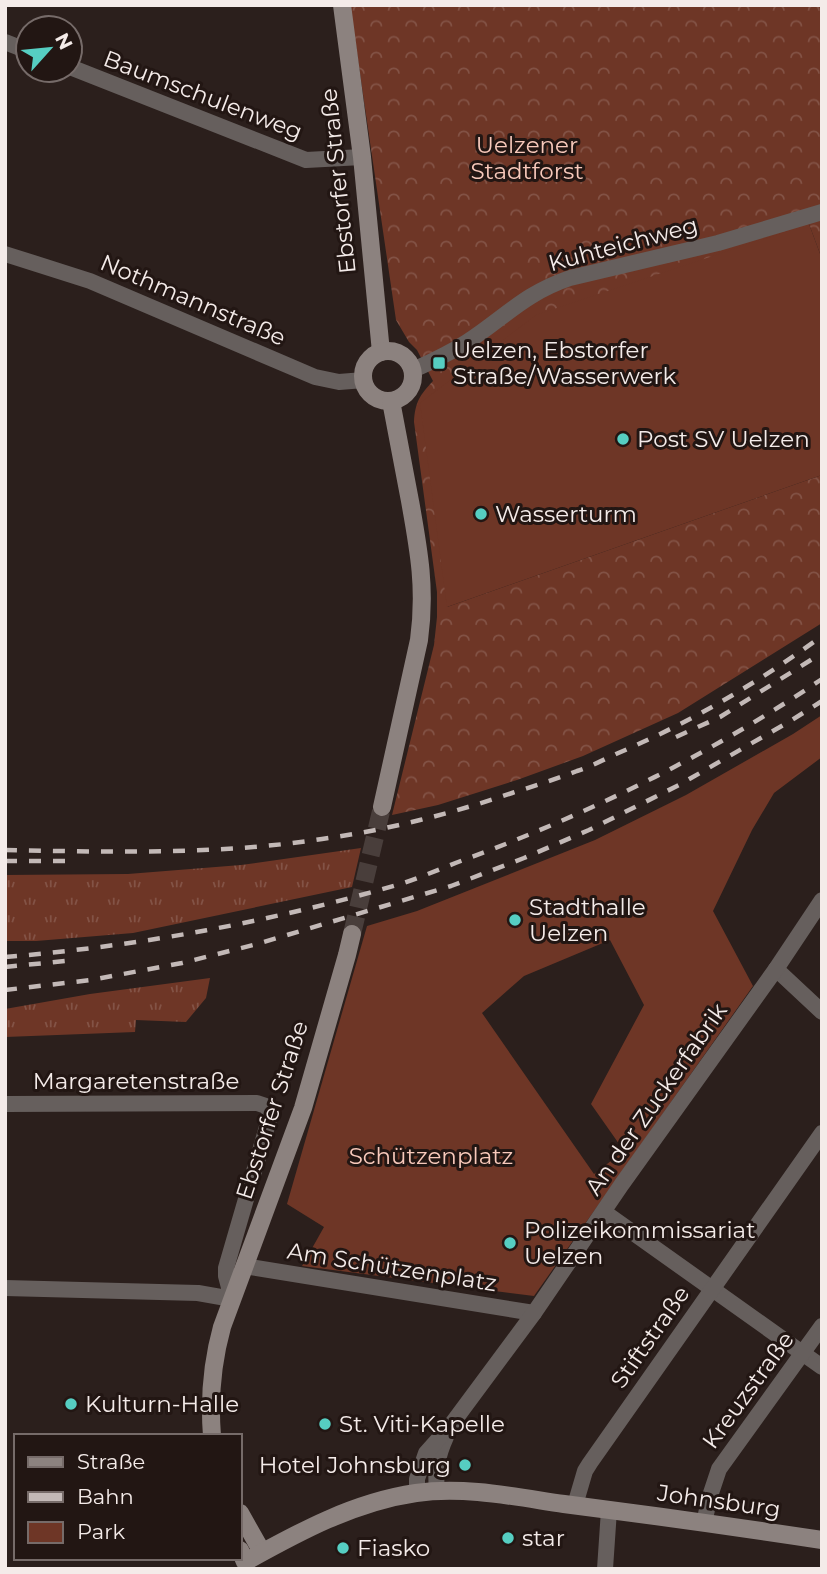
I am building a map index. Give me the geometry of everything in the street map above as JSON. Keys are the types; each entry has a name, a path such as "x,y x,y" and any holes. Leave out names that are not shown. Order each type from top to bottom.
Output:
{"main road":[{"name":"Ebstorfer Straße","path":"342,5 362,157 381,352"},
{"path":"389,351 404,357 412,370 411,387 399,398 391,401 374,396 367,389 364,380 367,363 381,352 389,351"},
{"path":"382,807 419,640 423,589 391,401"},
{"name":"Ebstorfer Straße","path":"212,1434 210,1403 213,1363 222,1327 303,1108 352,934"},
{"name":"Johnsburg","path":"242,1559 360,1506 417,1493 464,1491 822,1540"},
{"path":"242,1517 262,1552"}],"street":[{"name":"Baumschulenweg","path":"84,73 306,160 362,157"},
{"name":"Kuhteichweg","path":"412,370 467,342 512,307 550,285 718,243 822,212"},
{"name":"Nothmannstraße","path":"5,254 90,281 315,377 339,382 364,380"},
{"name":"An der Zuckerfabrik","path":"417,1493 417,1479 426,1453 451,1425 534,1313 822,900"},
{"path":"776,969 822,1012"},
{"name":"Margaretenstraße","path":"5,1104 257,1103 266,1106"},
{"name":"Ebstorfer Straße","path":"232,1299 226,1268 269,1120 270,1112 266,1106"},
{"name":"Stiftstraße","path":"575,1505 590,1463 822,1133"},
{"path":"604,1212 822,1367"},
{"name":"Am Schützenplatz","path":"244,1266 534,1313"},
{"path":"5,1287 198,1293 232,1299"},
{"name":"Kreuzstraße","path":"704,1522 719,1469 822,1326"},
{"name":"An der Zuckerfabrik","path":"437,1492 438,1457 451,1425"},
{"path":"605,1569 610,1510"}],"green space":[{"name":"Uelzener Stadtforst","path":"350,5 822,5 822,259 809,224 447,607 822,475 822,623 678,713 583,756 438,805 392,815 434,645 437,617 437,592 414,422 419,399 433,381 417,350 396,320"},
{"name":"Post SV Uelzen","path":"809,224 822,259 822,475 447,607 420,403 536,315"},
{"name":"Schützenplatz","path":"822,715 822,757 774,793 752,830 713,911 753,986 534,1296 302,1266 324,1227 287,1204 367,926 417,911 595,840 686,795","holes":["610,940 644,1005 591,1104 624,1151 594,1174 482,1013 524,976"]},
{"path":"361,848 352,887 133,933 5,941 5,875 128,874 241,865"},
{"path":"210,978 206,998 186,1022 136,1020 135,1032 5,1037 5,1009 90,994"}],"tunnel":[{"path":"352,934 382,807"}],"railway":[{"path":"5,850 164,851 243,848 346,835 442,814 582,769 643,742 722,701 822,636"},
{"path":"676,737 720,717 822,653"},
{"path":"5,957 204,931 303,910 409,881 561,821 651,779 738,732 822,679"},
{"path":"5,990 91,980 182,963 257,944 451,886 589,830 679,785 822,701"},
{"path":"5,861 65,861"},
{"path":"5,967 65,961"}],"place":[{"name":"Uelzen, Ebstorfer Straße/Wasserwerk","path":"439,363"},
{"name":"Post SV Uelzen","path":"623,439"},
{"name":"Wasserturm","path":"481,514"},
{"name":"Stadthalle Uelzen","path":"515,920"},
{"name":"Polizeikommissariat Uelzen","path":"510,1243"},
{"name":"Kulturn-Halle","path":"71,1404"},
{"name":"St. Viti-Kapelle","path":"325,1424"},
{"name":"Hotel Johnsburg","path":"465,1465"},
{"name":"star","path":"508,1538"},
{"name":"Fiasko","path":"343,1548"}]}
